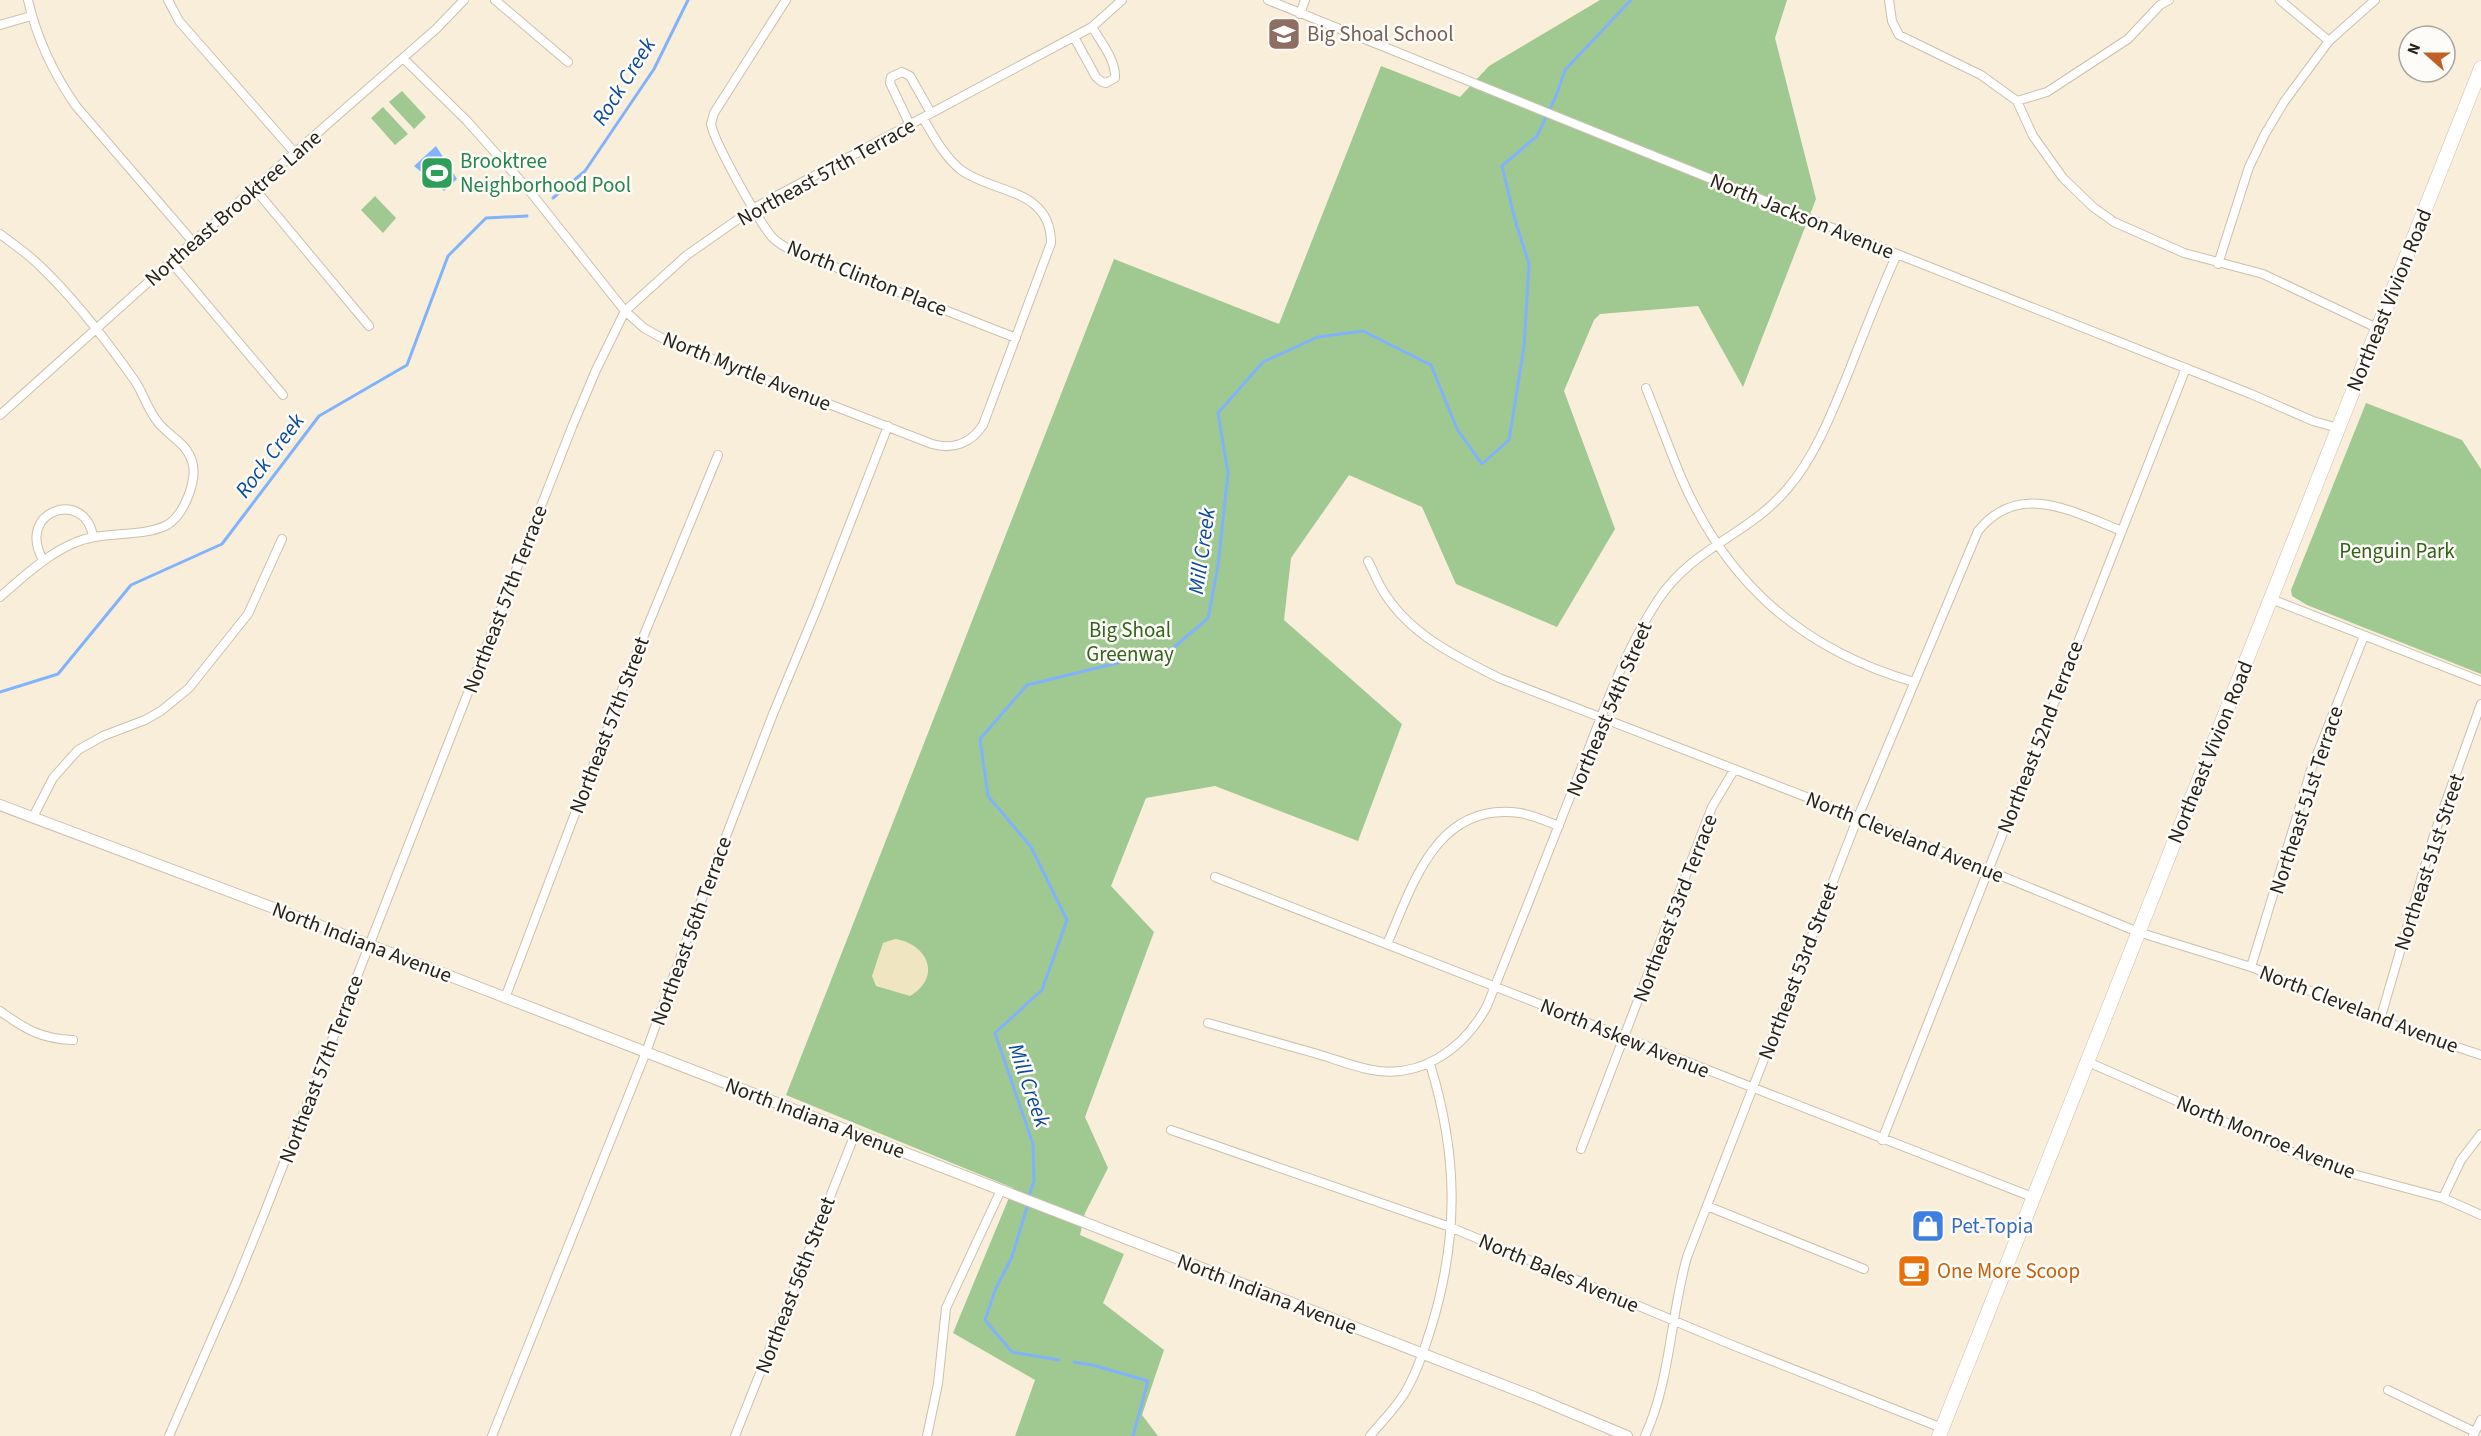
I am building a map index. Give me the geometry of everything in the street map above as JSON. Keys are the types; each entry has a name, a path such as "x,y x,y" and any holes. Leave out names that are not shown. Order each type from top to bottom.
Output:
{"main road":[{"name":"Northeast Vivion Road","path":"1941,1432 2481,68"}],"street":[{"path":"28,0 31,16 49,63 76,106 193,242"},
{"path":"168,0 179,21 295,153"},
{"path":"495,0 568,62"},
{"name":"North Clinton Place","path":"786,0 714,113 711,124 754,208 775,239 792,250 1016,338"},
{"name":"Northeast 57th Terrace","path":"169,1436 236,1283 572,427 596,370 625,311 687,255 754,208 1092,27 1122,0"},
{"name":"North Jackson Avenue","path":"1268,0 2313,421 2338,428"},
{"path":"1300,14 1305,0"},
{"path":"1889,0 1892,21 1899,35 1981,75 2017,101 2033,136 2063,178 2093,207 2114,222 2151,240 2218,264 2271,278 2377,328"},
{"path":"2017,101 2047,92 2128,39 2157,3 2169,0"},
{"path":"2280,0 2329,41"},
{"path":"2218,264 2249,167 2284,102 2329,41 2375,0"},
{"name":"Northeast Brooktree Lane","path":"0,415 403,58 459,2"},
{"path":"0,25 31,16"},
{"path":"1074,37 1096,77 1101,82 1111,81 1115,78 1115,72 1092,27"},
{"name":"North Myrtle Avenue","path":"403,58 467,121 528,189 625,311 644,328 669,342 932,444 955,446 974,436 983,425 1016,338"},
{"path":"910,125 890,83 891,77 897,73 902,72 910,76 931,113"},
{"path":"923,118 942,151 959,168 1028,199 1044,215 1050,230 1051,243 1016,338"},
{"path":"255,188 369,326"},
{"path":"0,234 39,265 96,330 135,382 158,423 187,450 194,475 179,514 167,525 93,537 43,560 0,597"},
{"name":"Northeast 54th Street","path":"1430,1064 1454,1049 1471,1032 1484,1013 1624,663 1658,600 1684,568 1761,514 1789,487 1830,418 1897,254"},
{"path":"171,262 283,395"},
{"name":"Northeast 52nd Terrace","path":"1882,1140 2186,368"},
{"path":"1646,388 1682,479 1718,542 1765,603 1798,628 1848,658 1914,682"},
{"name":"Northeast 56th Terrace","path":"492,1436 646,1052 692,924 769,724 888,426"},
{"name":"Northeast 57th Street","path":"505,998 628,674 718,455"},
{"name":"Northeast 53rd Street","path":"1645,1436 1665,1378 1684,1267 1858,817 1978,531 1988,519 2013,506 2043,503 2057,506 2122,531"},
{"path":"43,560 37,549 35,536 39,524 53,511 67,509 80,513 89,524 93,537"},
{"path":"33,817 53,778 78,750 103,735 145,720 161,711 189,688 248,614 282,539"},
{"name":"North Cleveland Avenue","path":"1368,561 1384,593 1394,607 1419,632 1499,678 1858,817 2138,932 2251,967 2380,1020 2481,1055"},
{"path":"2271,599 2481,681"},
{"name":"Northeast 51st Terrace","path":"2251,967 2313,767 2364,636"},
{"name":"Northeast 51st Street","path":"2380,1020 2434,835 2481,704"},
{"name":"Northeast 53rd Terrace","path":"1581,1149 1712,807 1734,770"},
{"name":"North Indiana Avenue","path":"0,805 646,1052 1534,1397 1627,1436"},
{"path":"1387,944 1427,855 1441,839 1457,827 1482,816 1504,812 1533,816 1559,826"},
{"name":"North Askew Avenue","path":"1215,877 2035,1198"},
{"path":"0,1011 17,1024 42,1036 72,1040"},
{"path":"1208,1023 1366,1069 1409,1070 1430,1064 1451,1157 1453,1200 1443,1291 1423,1355 1406,1391 1370,1436"},
{"name":"North Monroe Avenue","path":"2088,1062 2313,1161 2443,1198 2481,1215"},
{"name":"North Bales Avenue","path":"1171,1130 1450,1227 1941,1432"},
{"name":"Northeast 56th Street","path":"735,1436 855,1134"},
{"path":"2443,1198 2461,1160 2481,1134"},
{"path":"927,1436 938,1384 946,1308 1001,1190"},
{"path":"1707,1206 1864,1269"},
{"path":"2388,1390 2474,1434 2481,1420"}],"green space":[{"name":"Big Shoal Greenway","path":"1600,0 1787,0 1775,38 1816,199 1743,387 1698,306 1600,314 1594,320 1564,391 1615,529 1557,627 1456,584 1422,507 1349,475 1291,558 1284,620 1402,724 1358,841 1215,786 1146,798 1111,886 1154,932 1085,1117 1108,1168 1085,1213 1080,1235 1124,1254 1103,1303 1164,1350 1142,1415 1158,1436 1015,1436 1035,1380 953,1333 1013,1188 786,1095 1114,259 1279,324 1381,66 1460,97 1489,66"},
{"path":"402,91 426,117 414,129 389,102"},
{"path":"383,107 408,134 395,145 371,118"},
{"path":"375,196 396,218 383,233 361,210"},
{"name":"Penguin Park","path":"2366,403 2462,440 2481,469 2481,674 2307,605 2292,596 2291,590"}],"sand":[{"path":"895,939 916,947 927,962 926,980 910,996 876,986 872,976 883,943"}],"water":[{"name":"Brooktree Neighborhood Pool","path":"436,146 457,179 444,191 414,166"}],"waterway":[{"name":"Rock Creek","path":"553,198 585,171 654,69 688,0"},
{"name":"Mill Creek","path":"1029,1197 1034,1181 1033,1144 995,1033 1042,990 1067,920 1031,847 988,796 980,739 1027,685 1171,650 1208,618 1218,566 1228,473 1218,413 1263,362 1318,337 1363,331 1431,365 1457,429 1482,464 1509,440 1524,347 1529,264 1515,220 1502,166 1537,136 1556,96 1565,70 1631,0"},
{"name":"Rock Creek","path":"0,692 58,674 131,585 222,544 319,416 407,365 448,256 486,218 527,216"},
{"name":"Mill Creek","path":"1028,1204 1012,1257 996,1288 985,1320 1012,1352 1059,1360"},
{"name":"Mill Creek","path":"1074,1362 1148,1381 1133,1436"}],"place":[{"name":"Big Shoal School","path":"1284,34"},
{"name":"Brooktree Neighborhood Pool","path":"437,173"},
{"name":"Pet-Topia","path":"1928,1226"},
{"name":"One More Scoop","path":"1914,1271"}]}
